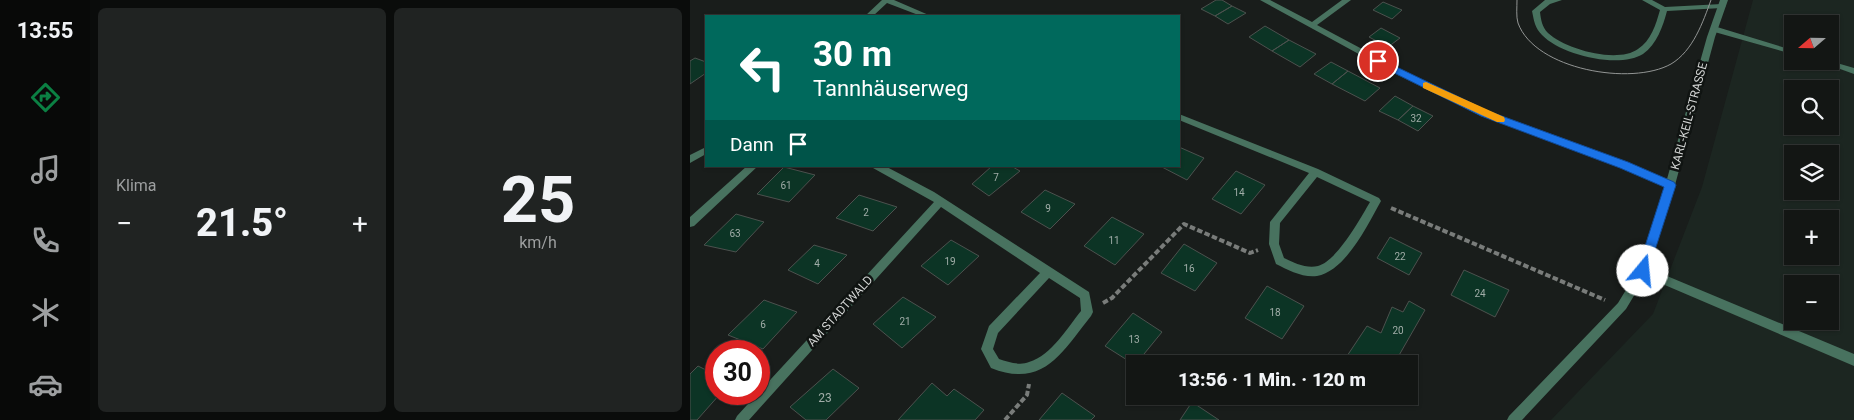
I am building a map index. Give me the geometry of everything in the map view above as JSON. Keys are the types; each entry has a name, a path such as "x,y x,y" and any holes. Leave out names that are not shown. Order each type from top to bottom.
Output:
{"street":[{"path":"871,15 887,0 925,15"},
{"path":"1264,0 1484,114 1624,165 1670,185"},
{"path":"1313,25 1347,0"},
{"path":"1558,0 1548,2 1536,11 1539,27 1555,42 1579,53 1609,58 1634,56 1651,42 1660,24 1664,9"},
{"path":"1646,0 1664,9 1723,3"},
{"name":"KARL-KEIL-STRASSE","path":"1513,420 1622,306 1643,271 1723,3"},
{"path":"1714,29 1784,50"},
{"path":"1839,66 1854,71"},
{"path":"1180,117 1315,172 1376,201 1338,260 1318,271 1295,269 1280,261 1274,244 1275,222 1315,172"},
{"path":"690,160 705,151"},
{"path":"690,223 752,167"},
{"path":"878,167 904,179 1047,273 1085,295 1087,312 1052,354 1032,368 1012,369 995,364 988,349 993,330 1047,273"},
{"name":"AM STADTWALD","path":"741,420 940,202"},
{"path":"1643,271 1854,360"}],"path":[{"path":"1376,201 1598,298 1622,306"},
{"path":"1087,312 1112,298 1184,224 1250,253 1274,244"},
{"path":"1005,420 1027,395 1032,368"}],"shaded area":[{"path":"1753,0 1854,0 1854,420 1551,420 1653,314 1702,187"}],"building":[{"path":"1216,0 1222,0 1232,6 1215,16 1201,9"},
{"path":"1383,2 1402,10 1392,19 1373,10"},
{"path":"1232,6 1246,13 1228,24 1215,16"},
{"path":"1265,26 1289,40 1272,51 1249,37"},
{"path":"1381,28 1400,38 1388,47 1369,37"},
{"path":"1289,40 1316,54 1300,67 1272,51"},
{"path":"695,58 705,62 705,74 690,84 690,61"},
{"path":"1331,62 1348,71 1332,84 1314,74"},
{"path":"1348,71 1380,88 1365,101 1332,84"},
{"path":"1395,96 1413,106 1398,120 1379,111"},
{"path":"1413,106 1433,116 1418,131 1398,120"},
{"path":"1180,147 1204,158 1187,180 1162,167 1180,167"},
{"path":"784,167 815,175 789,202 757,194"},
{"path":"991,167 1013,167 1020,171 989,196 972,184"},
{"path":"1236,171 1265,185 1241,214 1212,199"},
{"path":"1045,190 1075,204 1050,229 1021,212"},
{"path":"859,195 897,207 873,231 836,218"},
{"path":"736,214 764,222 736,252 704,245"},
{"path":"1112,217 1144,234 1115,265 1084,246"},
{"path":"1390,237 1422,253 1409,275 1377,258"},
{"path":"951,240 979,256 948,285 921,266"},
{"path":"1184,244 1217,263 1195,291 1161,273"},
{"path":"814,245 847,255 818,284 788,270"},
{"path":"1464,270 1509,290 1495,317 1451,295"},
{"path":"1267,286 1304,306 1282,339 1245,318"},
{"path":"903,297 936,317 902,348 873,324"},
{"path":"764,300 797,312 770,341 740,340 728,335"},
{"path":"1409,301 1425,310 1399,355 1348,355 1367,326 1381,333 1392,307 1403,312"},
{"path":"1133,313 1162,332 1143,355 1126,355 1126,359 1105,346"},
{"path":"698,366 705,370 705,405 710,405 697,420 690,420 690,374"},
{"path":"833,369 859,388 826,420 806,420 790,407"},
{"path":"932,383 947,396 954,389 984,410 975,420 898,420"},
{"path":"1062,393 1095,416 1091,420 1039,420"},
{"path":"1190,405 1196,405 1219,420 1180,420"}],"tram line":[{"path":"1517,0 1518,23 1528,39 1544,52 1564,62 1586,69 1610,73 1633,73 1654,70 1671,64 1691,44 1711,0"}],"slow traffic":[{"path":"1426,85 1500,120"}],"route":[{"path":"1378,61 1484,114 1624,165 1670,185 1643,271"}]}
